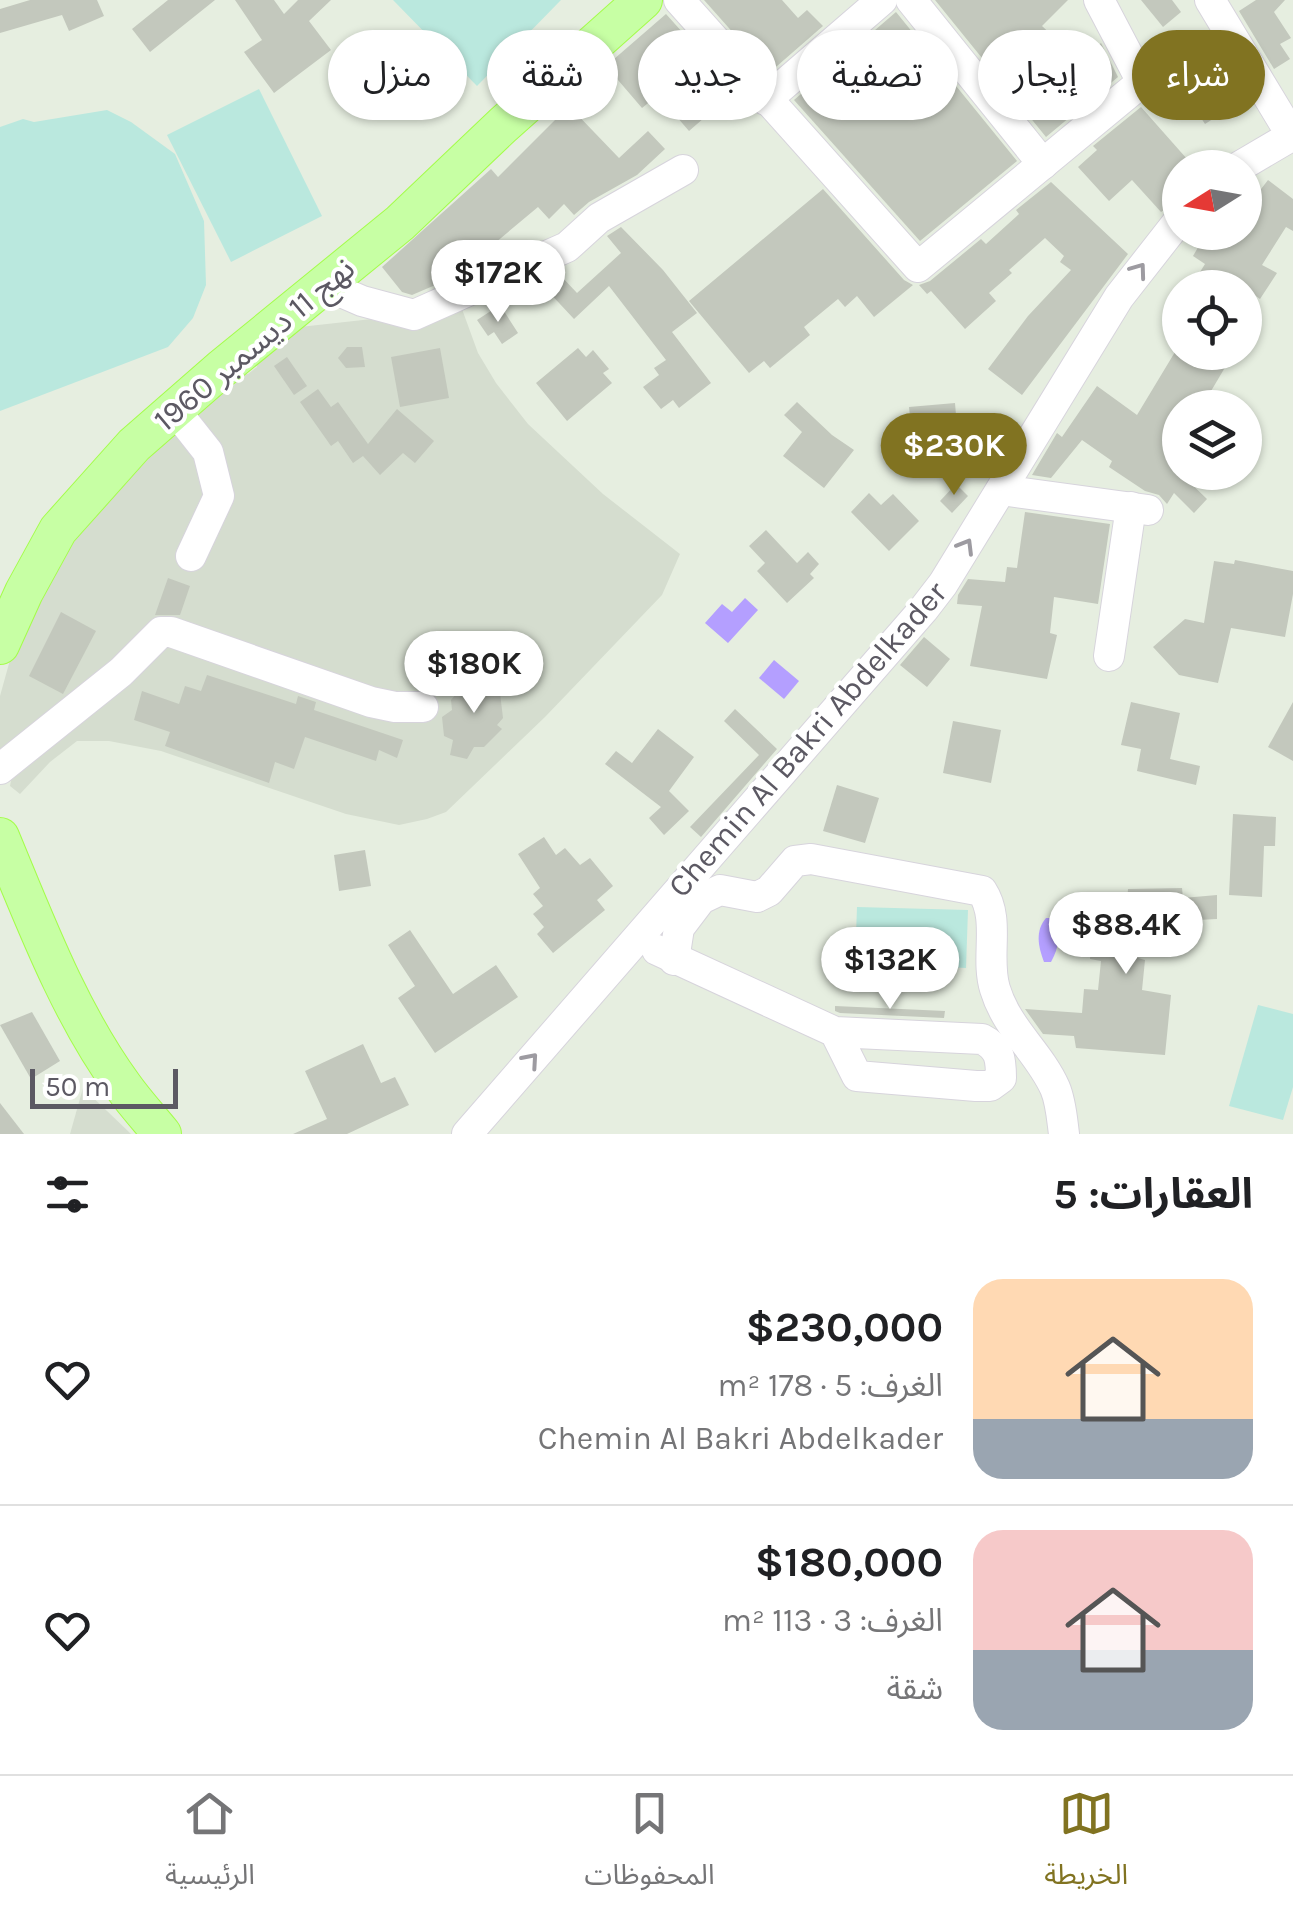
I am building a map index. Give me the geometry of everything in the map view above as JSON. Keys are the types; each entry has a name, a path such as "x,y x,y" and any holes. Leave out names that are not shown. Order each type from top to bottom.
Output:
{"main road":[{"name":"نهج 11 ديسمبر 1960","path":"0,599 54,503 92,460 201,359 306,276 506,104 619,0"},
{"name":"نهج 11 ديسمبر 1960","path":"0,645 58,530 134,445 400,223 644,0"},
{"path":"0,837 46,947 92,1037 122,1086 162,1134"}],"street":[{"path":"679,0 705,30"},
{"path":"777,91 882,0"},
{"path":"911,0 1043,164"},
{"path":"777,112 918,267 1142,82 1099,0"},
{"path":"1210,0 1292,135 1262,153"},
{"path":"324,285 362,301 414,314 566,247 599,218 683,170"},
{"name":"Chemin Al Bakri Abdelkader","path":"467,1134 924,610 1120,297 1162,242"},
{"path":"174,410 208,452 219,496 191,556"},
{"path":"1001,490 1139,508 1109,656"},
{"path":"0,769 120,672 161,632 171,632 372,702 423,707"},
{"path":"674,960 679,928 701,899 720,890 757,897 769,891 796,861 811,858 982,890 992,916 994,988 1017,1036 1057,1092 1064,1134"},
{"path":"638,937 674,960 835,1032 982,1040 993,1044 1002,1058 1001,1078 990,1086 976,1086 857,1076 835,1032"}],"shaded area":[{"path":"393,0 561,0 532,30 487,30 487,76 477,86 467,76 467,30 422,30"},
{"path":"259,89 322,216 231,262 167,135"},
{"path":"107,110 175,154 204,221 206,285 193,318 168,347 0,411 0,127 23,119 34,122"},
{"path":"462,309 478,353 528,424 603,494 680,554 662,595 545,717 446,812 427,819 399,825 346,814 161,751 109,741 77,741 50,762 20,794 10,786 12,776 0,759 0,696 10,660 61,554 126,482 228,376 248,374 257,367 259,350 291,328"},
{"path":"745,598 758,610 728,643 705,623 722,604 732,612"},
{"path":"774,660 799,681 784,699 759,678"},
{"path":"857,907 968,910 966,968 855,962"},
{"path":"1046,918 1053,918 1058,935 1051,962 1044,962 1039,944 1040,928"},
{"path":"1258,1005 1293,1014 1293,1087 1283,1120 1229,1106"},
{"path":"83,1088 131,1134 70,1134"}],"building":[{"path":"30,0 97,0 104,16 69,31 62,15 0,33 0,9"},
{"path":"168,0 215,0 150,52 132,29"},
{"path":"235,0 274,0 284,14 298,0 331,0 309,21 328,46 328,52 274,93 244,52 262,40"},
{"path":"704,0 782,0 798,18 807,10 823,26 818,30 797,30 797,49 777,66 777,30 731,30"},
{"path":"935,0 1068,0 1042,26 1046,30 978,30 978,53"},
{"path":"1141,0 1172,0 1181,12 1163,27"},
{"path":"1256,0 1285,0 1274,12 1291,38 1280,44 1290,59 1274,69 1265,54 1265,30 1250,30 1239,11"},
{"path":"896,12 911,30 875,30"},
{"path":"666,14 680,30 648,30"},
{"path":"638,38 638,103 618,80 618,56"},
{"path":"958,88 978,113 978,120 984,120 1017,161 920,241 812,120 958,120"},
{"path":"1132,114 1132,120 1153,120 1179,150 1162,150 1162,211 1132,180 1109,201 1078,167 1097,150 1093,146"},
{"path":"555,120 582,120 619,158 648,131 665,149 637,175 574,215 564,204 549,219 538,207 495,243 503,255 487,262 482,253 454,277 412,295 402,292 382,267 491,169 498,177"},
{"path":"680,120 702,120 689,131"},
{"path":"1032,120 1066,120 1046,137"},
{"path":"1268,180 1293,199 1293,231 1286,227 1262,265 1277,273 1262,296 1262,270 1201,270 1205,264 1193,256 1196,250 1262,250 1262,188"},
{"path":"1051,182 1128,254 1022,395 988,369 1028,316 1071,270 1060,262 1064,256 1045,238 1009,270 1012,273 989,293 996,301 965,329 931,291 927,294 919,285 930,281 981,239 986,244 1019,214 1016,210"},
{"path":"823,189 904,280 913,285 874,317 857,296 845,307 838,299 804,327 810,335 770,368 764,361 749,373 689,301"},
{"path":"621,227 697,313 672,332 711,383 679,408 673,400 661,409 643,387 659,375 654,368 666,360 609,286 574,319 546,289 560,275 577,293 621,253 607,236"},
{"path":"500,305 518,333 502,344 494,332 488,336 477,320"},
{"path":"347,347 362,347 365,367 346,368 338,358"},
{"path":"440,348 449,398 400,407 391,357"},
{"path":"578,348 586,357 593,350 609,369 603,373 612,383 567,421 536,383"},
{"path":"287,357 307,386 294,395 274,366"},
{"path":"1164,370 1223,370 1212,390 1162,390 1162,490 1198,490 1207,499 1194,513 1174,493 1167,504 1159,495 1145,491 1109,467 1112,461 1082,440 1051,478 1032,475 1057,433 1062,437 1097,386 1137,415"},
{"path":"318,389 331,407 338,402 368,444 397,409 434,441 415,463 403,453 380,475 363,456 353,463 338,441 331,446 300,402"},
{"path":"797,402 854,450 824,488 783,456 802,432 784,415"},
{"path":"955,403 956,415 973,414 976,442 935,446 934,433 912,435 909,407"},
{"path":"956,484 968,496 952,513 940,501"},
{"path":"869,493 881,505 893,494 919,521 889,551 851,512"},
{"path":"1025,512 1110,524 1098,604 1054,597 1050,633 1057,635 1047,679 970,666 982,606 957,604 968,579 1005,582 1007,567 1017,568"},
{"path":"766,530 797,563 808,552 819,564 810,574 814,578 787,603 757,571 765,563 749,546"},
{"path":"1235,560 1293,571 1285,637 1231,628 1218,683 1179,675 1153,647 1185,619 1204,623 1214,561 1234,564"},
{"path":"168,578 190,586 180,615 155,615"},
{"path":"61,612 96,631 63,694 29,676"},
{"path":"924,637 950,659 927,687 900,665"},
{"path":"474,673 502,683 503,718 497,725 502,729 484,747 474,747 467,759 450,755 453,740 444,736 442,717 452,710 451,700"},
{"path":"207,675 296,704 298,696 316,702 314,710 403,740 397,758 379,750 376,761 305,737 294,769 275,762 269,783 165,746 170,732 134,720 142,691 179,704 185,686 201,691"},
{"path":"1131,702 1180,713 1170,759 1200,766 1196,785 1137,771 1141,749 1121,745"},
{"path":"1293,702 1293,761 1268,747"},
{"path":"735,709 777,749 701,837 690,827 759,755 724,721"},
{"path":"953,721 1001,730 991,783 943,773"},
{"path":"658,729 694,757 669,791 689,811 664,835 649,818 661,807 605,764 616,751 632,763"},
{"path":"837,785 879,798 865,843 823,831"},
{"path":"1233,814 1276,817 1275,846 1264,846 1262,897 1229,895"},
{"path":"544,837 556,855 565,848 580,865 590,858 613,886 597,900 605,910 553,953 537,934 544,927 533,914 543,906 533,894 540,888 518,854"},
{"path":"365,850 371,886 339,891 334,855"},
{"path":"1182,888 1183,898 1217,895 1217,919 1139,923 1138,958 1145,960 1142,990 1171,995 1165,1055 1076,1048 1074,1036 1043,1034 1025,1009 1082,1013 1084,989 1098,990 1101,961 1090,959 1092,928 1103,927 1104,898 1127,901 1128,889"},
{"path":"410,930 453,994 496,965 518,997 435,1053 398,998 415,986 388,945"},
{"path":"835,1006 945,1011 944,1018 840,1013"},
{"path":"32,1012 60,1061 31,1079 0,1025"},
{"path":"363,1044 381,1083 395,1077 409,1105 347,1134 293,1134 327,1119 305,1071"},
{"path":"0,1103 24,1134 0,1134"}]}
